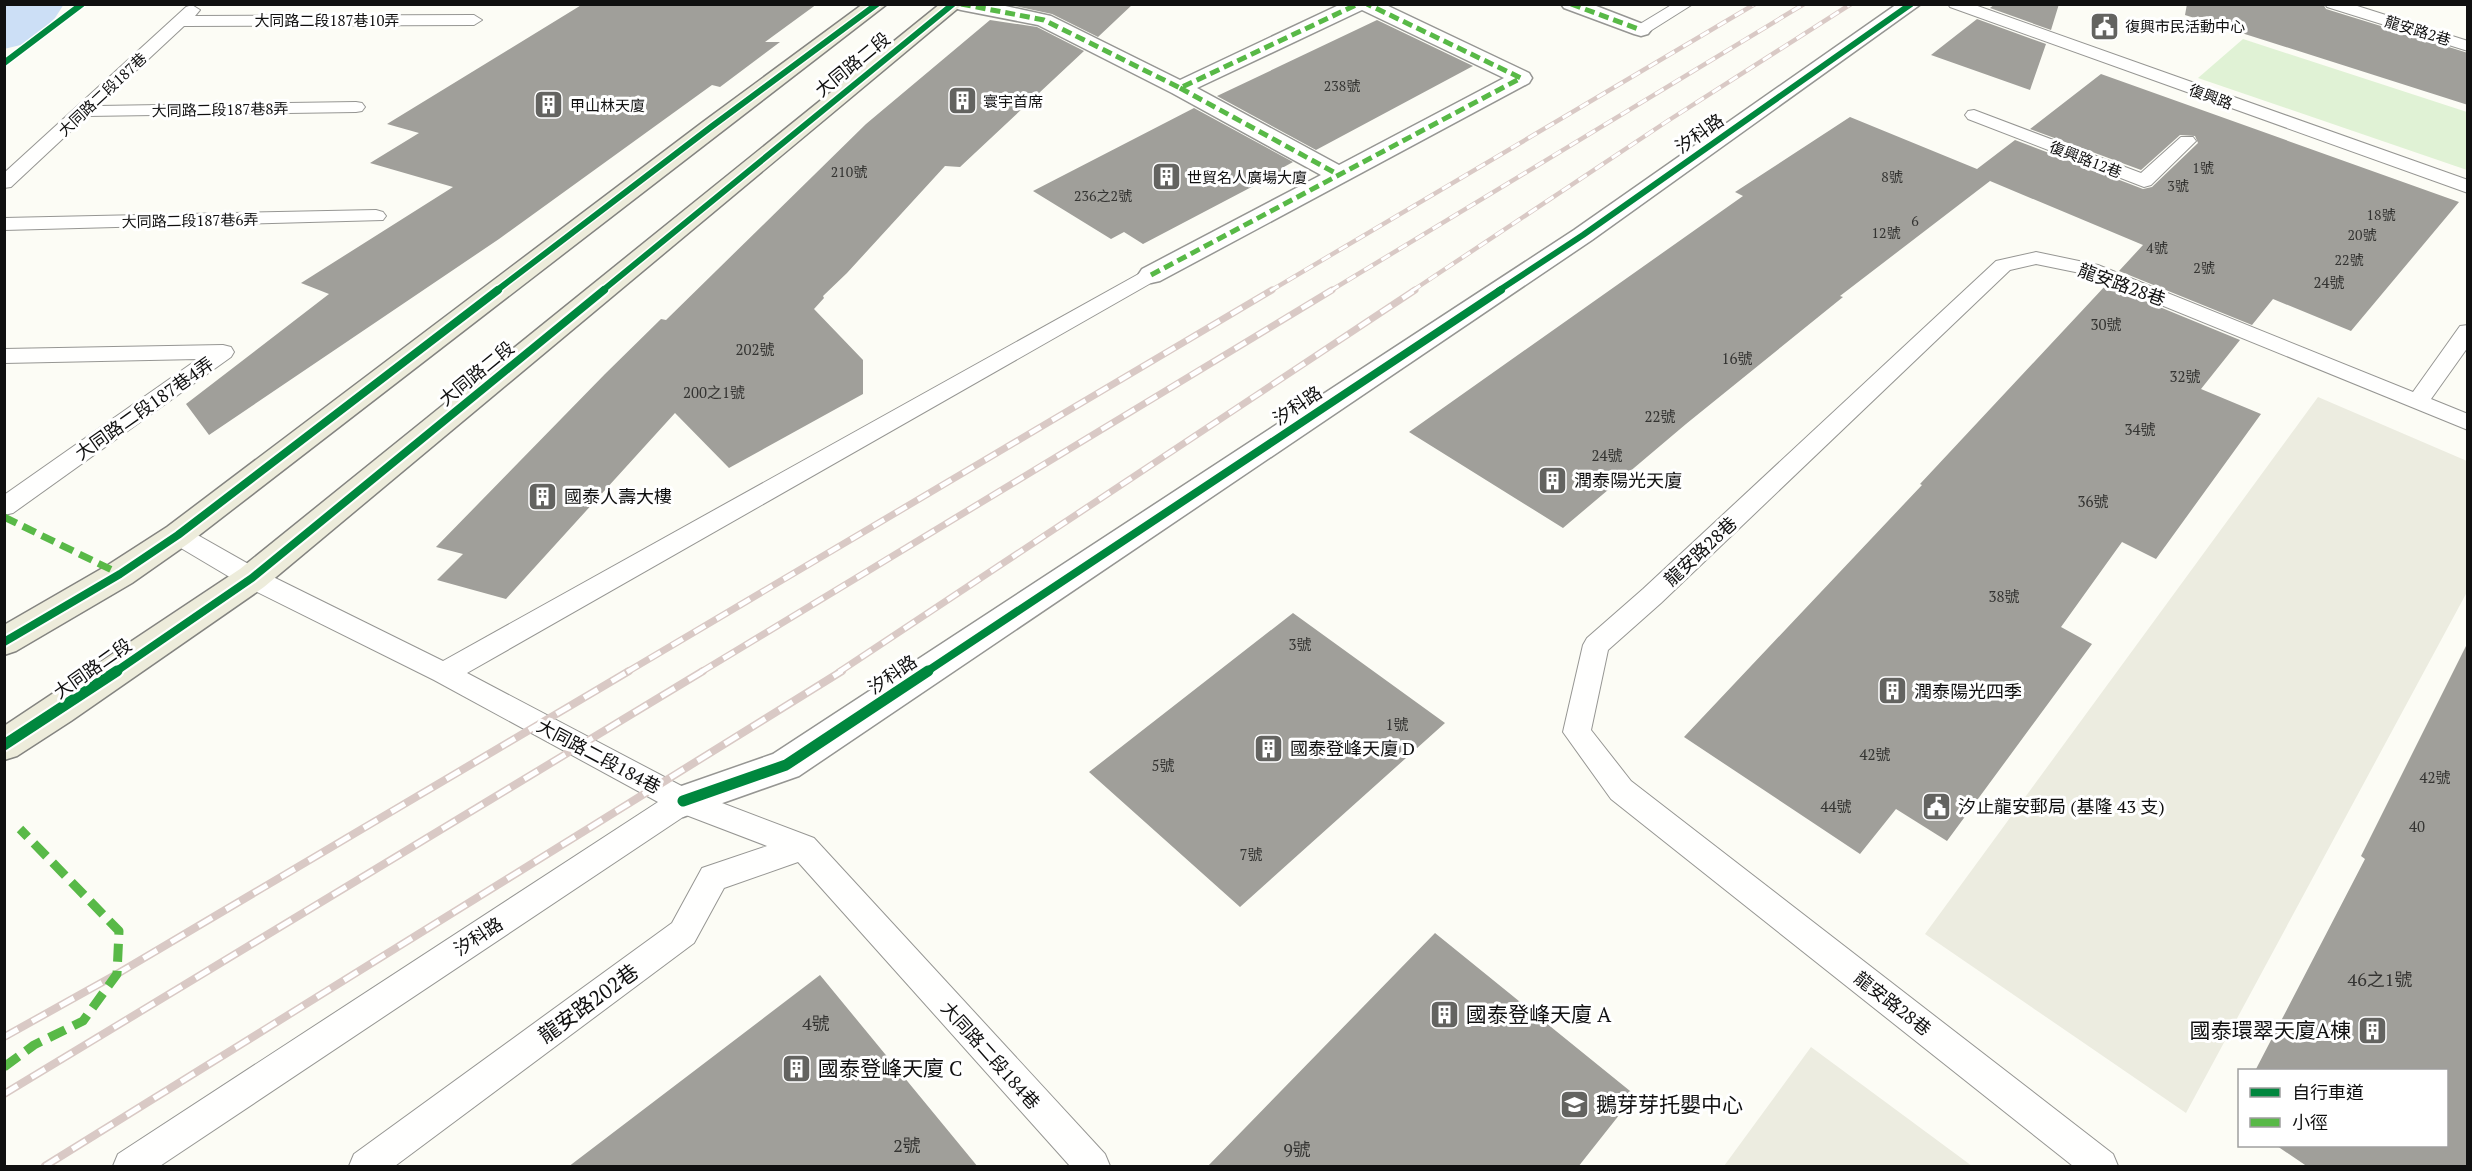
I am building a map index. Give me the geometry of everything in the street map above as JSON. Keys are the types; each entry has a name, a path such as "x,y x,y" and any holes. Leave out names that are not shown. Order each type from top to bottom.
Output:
{"main road":[{"name":"大同路二段","path":"4,642 120,574 178,535 711,127 877,4"},
{"name":"大同路二段","path":"4,745 252,578 953,4"}],"street":[{"path":"961,4 1044,20 1180,88 1339,175"},
{"path":"1180,88 1358,4"},
{"path":"1151,275 1521,78 1366,4"},
{"path":"1571,4 1641,30"},
{"name":"汐科路","path":"683,801 786,765 1583,235 1911,4"}],"lane":[{"name":"大同路二段187巷","path":"4,183 197,4"},
{"path":"1641,30 1685,4"},
{"name":"復興路","path":"1956,4 2225,108 2468,187"},
{"name":"龍安路2巷","path":"2333,4 2468,46"},
{"name":"大同路二段187巷10弄","path":"181,21 474,20"},
{"name":"大同路二段187巷8弄","path":"84,111 356,107"},
{"name":"復興路12巷","path":"1974,115 2144,181 2187,141"},
{"name":"大同路二段187巷6弄","path":"4,224 376,216"},
{"name":"龍安路28巷","path":"2101,1167 1621,790 1577,732 1596,645 1661,588 2003,265 2037,258 2091,269 2468,423"},
{"path":"444,673 1151,275"},
{"path":"2418,402 2468,331"},
{"name":"大同路二段187巷4弄","path":"4,356 223,352 4,507"},
{"name":"大同路二段184巷","path":"178,535 252,578 444,673 683,801 803,847 1093,1167"},
{"name":"汐科路","path":"130,1167 683,801"},
{"name":"龍安路202巷","path":"366,1167 683,933 713,878 803,847"}],"green space":[{"path":"2243,39 2467,112 2467,170 2198,78"}],"shaded area":[{"path":"2318,397 2467,461 2467,592 2186,1113 1925,934"},
{"path":"1811,1047 1972,1166 1724,1166"}],"building":[{"name":"甲山林天廈","path":"583,4 817,4 765,42 780,42 720,87 712,85 499,239 209,435 186,404 329,294 301,283 453,187 370,163 419,133 387,124"},
{"path":"1017,4 1133,4 1098,37 1052,14 1015,6"},
{"path":"1995,4 2059,4 2051,30 1990,8"},
{"path":"2187,4 2323,4 2326,9 2468,53 2468,105 2185,15"},
{"path":"1977,19 2046,44 2030,90 1931,55"},
{"path":"990,20 1037,27 1084,51 960,167 945,166 823,296 824,298 814,309 863,360 863,394 729,468 675,413 506,599 437,580 463,554 436,547 605,374 661,319 666,320 866,124"},
{"path":"1377,20 1473,66 1316,150 1217,96"},
{"path":"2101,74 2459,202 2351,331 2273,299 2252,325 2119,271 2143,245 1990,181 1840,296 1843,297 1686,424 1563,528 1409,432 1743,196 1735,192 1850,117 1977,169 2015,140 2143,189 2152,187 2198,143 2195,136 2180,135 2141,170 2030,129"},
{"name":"世貿名人廣場大廈","path":"1194,108 1293,162 1282,168 1284,170 1143,244 1124,232 1111,239 1033,191"},
{"path":"2106,285 2240,340 2201,389 2261,414 2156,559 2122,542 2061,627 2092,644 1947,841 1896,809 1860,854 1684,737 1922,485 1920,484"},
{"name":"國泰登峰天廈 D","path":"1293,613 1445,723 1240,907 1089,772"},
{"path":"2468,642 2468,1167 2308,1167 2278,1147 2448,1147 2448,1069 2256,1069 2365,859 2361,856"},
{"name":"國泰登峰天廈 A","path":"1435,933 1635,1095 1578,1167 1207,1167"},
{"name":"國泰登峰天廈 C","path":"820,975 978,1167 568,1167"}],"waterway":[{"path":"4,28 31,4"}],"railway":[{"path":"1270,291 1755,4"},
{"path":"1330,291 1804,4"},
{"path":"1412,291 1666,122 1851,4"},
{"path":"627,672 1272,290"},
{"path":"701,672 1332,290"},
{"path":"839,672 1415,290"},
{"path":"4,1037 117,974 629,671"},
{"path":"4,1094 703,671"},
{"path":"45,1166 842,671"}],"marked path":[{"path":"961,4 1044,20 1180,88 1358,4"},
{"path":"1151,275 1521,78 1367,4"},
{"path":"1571,4 1641,30"},
{"path":"1180,88 1339,175"},
{"path":"4,517 120,574"},
{"path":"4,1067 34,1045 83,1021 117,974 119,931 20,829"}],"cycle path":[{"path":"4,63 82,4"},
{"path":"4,642 120,574 178,535 711,127 877,4"},
{"path":"4,745 58,711 252,578 953,4"},
{"path":"683,801 786,765 1583,235 1911,4"}],"place":[{"name":"復興市民活動中心","path":"2104,26"},
{"name":"寰宇首席","path":"962,101"},
{"name":"甲山林天廈","path":"549,105"},
{"name":"世貿名人廣場大廈","path":"1166,177"},
{"name":"潤泰陽光天廈","path":"1553,480"},
{"name":"國泰人壽大樓","path":"543,496"},
{"name":"潤泰陽光四季","path":"1893,691"},
{"name":"國泰登峰天廈 D","path":"1269,748"},
{"name":"汐止龍安郵局 (基隆 43 支)","path":"1937,806"},
{"name":"國泰登峰天廈 A","path":"1445,1014"},
{"name":"國泰環翠天廈A棟","path":"2372,1030"},
{"name":"國泰登峰天廈 C","path":"797,1068"},
{"name":"鵝芽芽托嬰中心","path":"1575,1104"}]}
